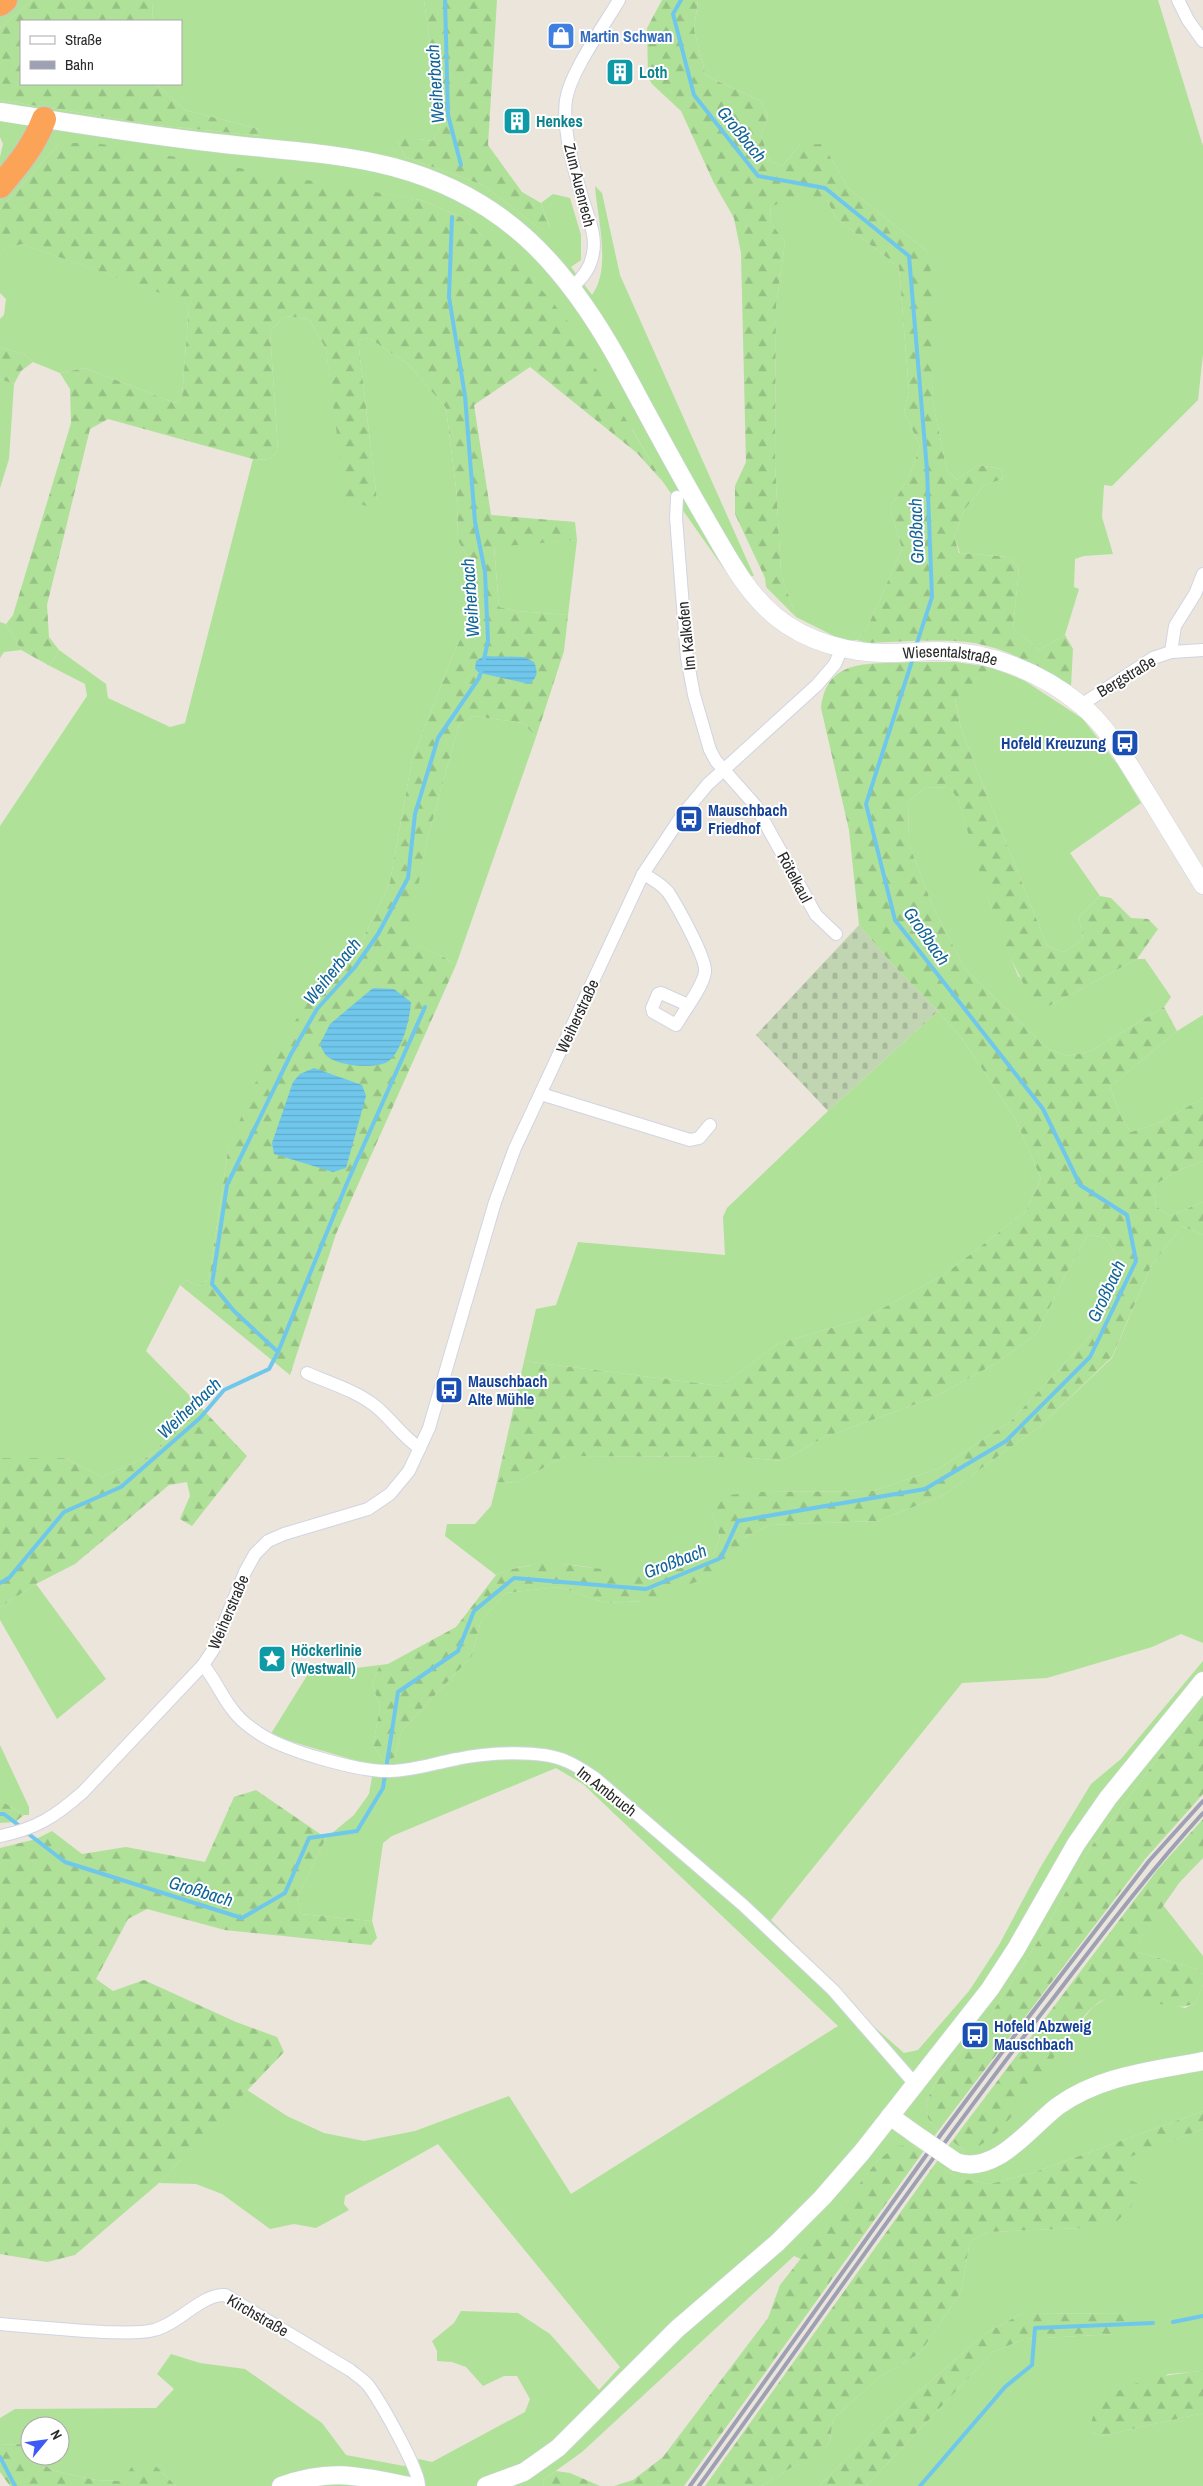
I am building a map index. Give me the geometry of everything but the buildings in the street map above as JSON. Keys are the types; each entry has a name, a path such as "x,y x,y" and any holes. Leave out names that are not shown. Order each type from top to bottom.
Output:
{"highway":[{"path":"0,4 5,0"},
{"path":"0,170 13,154 36,118"},
{"path":"0,186 37,138 36,118"}],"main road":[{"name":"Wiesentalstraße","path":"0,112 183,140 332,156 391,167 430,179 464,194 495,212 523,234 550,260 572,287 610,346 728,557 755,596 775,616 797,631 842,648 889,653 937,651 979,655 1006,663 1037,676 1080,705 1108,735 1125,758 1203,885"},
{"path":"486,2486 524,2472 558,2448 677,2329 777,2243 822,2198 890,2116 990,1989 1016,1949 1076,1844 1108,1798 1203,1681"},
{"path":"890,2116 956,2162 974,2165 990,2160 1006,2150 1056,2108 1077,2093 1095,2084 1203,2061"},
{"path":"281,2486 321,2474 346,2475 409,2486"}],"street":[{"name":"Zum Auenrech","path":"572,287 581,280 588,270 594,251 592,228 578,185 566,124 566,99 577,72 619,0"},
{"path":"1178,0 1188,20 1203,41"},
{"name":"Im Kalkofen","path":"677,498 676,518 687,658 704,734 710,750 724,768"},
{"path":"1171,652 1174,626 1195,594 1203,574"},
{"name":"Weiherstraße","path":"6,1835 38,1826 83,1792 203,1665 213,1650 245,1572 255,1554 268,1541 284,1534 368,1509 398,1485 420,1448 429,1428 495,1202 515,1148 644,874 683,814 724,768 818,685 830,672 842,648"},
{"name":"Bergstraße","path":"1080,705 1135,668 1171,652 1203,650"},
{"name":"Rötelkaul","path":"724,768 755,805 816,916 836,934"},
{"path":"644,874 653,878 667,892 686,925 705,967 700,985 688,1005"},
{"path":"541,1094 690,1140 698,1138 710,1125"},
{"path":"306,1374 347,1389 373,1404 410,1442 420,1448"},
{"name":"Im Ambruch","path":"203,1665 215,1679 233,1711 258,1733 279,1745 375,1770 390,1771 487,1755 547,1756 565,1760 581,1768 743,1905 832,1990 915,2084"},
{"name":"Kirchstraße","path":"0,2324 60,2330 133,2333 150,2331 165,2327 217,2294 225,2295 342,2365 367,2383 387,2413 416,2472 418,2486"}],"green space":[{"path":"0,0 32,0 0,28"},
{"path":"32,0 152,0 153,20 20,20 20,85 157,85 185,110 259,129 261,136 156,125 0,100 0,28"},
{"path":"152,0 424,0 441,127 432,141 418,139 397,140 405,157 483,185 540,229 550,227 541,203 553,194 570,198 581,235 581,260 571,267 592,295 598,284 602,257 595,186 602,193 620,275 754,576 729,576 663,482 633,431 481,235 463,218 421,200 166,157 59,144 0,209 0,157 3,144 0,137 0,100 156,125 260,136 259,129 185,110 157,85 182,85 182,20 153,20"},
{"path":"424,0 497,0 488,145 522,192 541,203 550,228 540,229 483,185 405,157 397,140 404,130 418,139 432,141 441,127"},
{"path":"662,0 698,0 694,30 706,76 761,101 768,116 761,135 770,161 782,166 800,145 821,144 848,188 928,252 935,299 932,353 933,403 947,470 957,480 978,465 1001,469 1003,479 984,485 965,509 954,536 959,553 1009,557 1019,569 1013,628 1039,650 1065,635 1073,649 1071,686 1012,654 974,643 934,641 867,643 857,640 868,626 902,549 890,508 910,475 920,446 904,412 909,391 899,267 836,218 827,200 787,200 770,207 771,223 785,242 776,307 775,464 781,574 796,617 766,587 765,578 735,514 735,486 746,462 741,253 734,218 714,183 681,111 652,84 648,77 647,28"},
{"path":"698,0 1158,0 1203,146 1203,354 1198,400 1112,486 1104,485 1102,517 1113,554 1084,556 1075,559 1074,587 1079,589 1065,635 1039,650 1013,628 1019,569 1009,557 960,553 954,536 965,509 984,485 1003,479 1001,469 978,465 957,480 947,470 933,403 928,252 848,188 831,158 800,145 782,166 770,161 761,135 768,116 761,101 706,76 694,30"},
{"path":"90,142 421,200 463,218 481,235 516,260 565,317 663,482 637,453 530,367 474,405 491,515 575,522 577,540 494,547 499,607 516,611 568,615 564,651 536,737 523,723 474,716 459,725 428,837 407,940 442,956 456,965 336,1234 290,1375 180,1285 187,1280 197,1286 209,1279 228,1150 254,1085 317,987 361,943 390,882 412,760 452,657 476,606 476,572 457,539 458,504 446,408 408,364 369,338 358,340 377,500 366,506 345,498 326,349 309,319 285,316 270,331 278,451 269,460 253,459 108,419 90,429 47,605 49,637 59,650 50,666 21,650 6,624 13,615 71,423 70,389 60,373 85,368 175,403 182,398 189,306 177,299 22,244 3,249 0,255 0,209 59,144"},
{"path":"787,200 827,200 836,218 899,267 909,391 904,412 920,446 910,475 890,508 902,549 868,626 857,640 844,641 796,617 781,574 775,464 776,307 785,242 771,223 770,206"},
{"path":"22,244 178,299 189,306 182,398 175,403 85,368 60,373 33,362 24,354 0,347 0,319 4,315 6,299 0,293 0,255 2,249"},
{"path":"285,316 309,319 326,349 346,498 377,500 358,340 369,338 408,364 446,408 458,504 457,539 476,572 476,606 452,657 412,760 390,882 361,943 317,987 228,1150 209,1279 197,1286 187,1280 180,1285 146,1351 190,1396 177,1427 150,1456 102,1477 64,1458 0,1458 0,826 87,696 85,684 50,666 59,650 106,684 108,698 170,727 185,723 253,459 269,460 278,451 270,331"},
{"path":"0,347 24,354 33,362 21,371 14,384 0,379"},
{"path":"0,379 14,384 9,459 0,488"},
{"path":"577,540 568,615 516,611 499,607 494,546"},
{"path":"0,622 6,624 21,650 4,652 0,658"},
{"path":"955,662 991,667 955,699 961,729 1047,946 1064,952 1083,939 1079,917 1100,896 1111,898 1131,918 1148,919 1158,929 1137,959 1049,1006 1035,1004 999,930 958,799 950,788 926,787 909,801 908,842 933,907 965,969 1048,1049 1068,1056 1091,1051 1164,1007 1177,1031 1110,1087 1122,1119 1131,1132 1161,1122 1203,1098 1203,1161 1177,1171 1153,1186 1156,1206 1170,1216 1203,1202 1203,1235 1182,1226 1151,1266 1112,1357 1039,1427 944,1495 877,1521 769,1525 743,1538 742,1553 721,1573 643,1601 606,1603 559,1587 505,1593 481,1621 472,1656 402,1730 395,1757 385,1763 373,1745 380,1707 372,1683 380,1665 388,1664 456,1627 496,1575 508,1570 546,1562 650,1575 714,1554 720,1537 712,1514 719,1496 757,1492 873,1491 940,1468 1011,1421 1102,1323 1117,1257 1106,1238 1088,1235 1067,1272 1037,1333 1000,1361 933,1398 825,1437 782,1461 742,1457 565,1456 516,1483 497,1482 524,1361 721,1386 777,1344 865,1318 945,1274 1025,1212 1041,1179 1015,1118 963,1040 938,1011 892,964 859,925 849,830 821,708 825,691 832,679 842,671 867,664"},
{"path":"991,667 1025,681 1083,719 1118,765 1141,803 1070,853 1100,896 1079,917 1083,939 1064,952 1047,946 961,729 955,698"},
{"path":"474,716 523,723 536,737 456,965 442,956 406,940 428,837 459,725"},
{"path":"926,787 950,788 958,799 990,904 1018,976 1049,1006 1137,959 1145,959 1171,997 1164,1007 1091,1051 1068,1056 1048,1049 965,969 933,907 908,842 909,801"},
{"path":"859,925 892,964 938,1011 828,1111 756,1035"},
{"path":"938,1011 963,1040 1015,1118 1041,1179 1025,1212 945,1274 865,1318 777,1344 721,1386 524,1361 536,1309 556,1305 578,1242 725,1255 723,1217 727,1208 828,1111"},
{"path":"1203,1015 1203,1098 1161,1122 1131,1132 1122,1119 1110,1087 1177,1031"},
{"path":"1203,1161 1203,1202 1170,1216 1156,1206 1153,1186 1177,1171"},
{"path":"1182,1226 1203,1235 1203,1643 1181,1634 1152,1647 1047,1678 962,1683 771,1920 872,2025 904,2053 918,2050 969,1991 999,1945 1040,1868 1091,1784 1121,1759 1203,1661 1203,1699 1090,1848 1042,1935 988,2019 936,2082 926,2102 928,2118 938,2131 923,2152 912,2145 879,2159 801,2259 794,2256 582,2452 543,2480 544,2486 176,2486 157,2467 121,2481 96,2480 51,2470 46,2466 70,2466 70,2416 20,2416 20,2444 0,2445 0,2418 15,2409 156,2408 174,2389 157,2374 171,2354 200,2363 245,2369 322,2423 346,2455 404,2466 419,2459 432,2462 525,2412 530,2399 517,2376 504,2376 483,2386 466,2367 452,2362 437,2361 437,2351 432,2341 454,2323 461,2311 518,2313 550,2334 599,2390 620,2367 438,2144 345,2196 344,2204 349,2210 316,2228 294,2224 270,2229 222,2194 196,2184 159,2183 247,2090 287,2116 324,2133 364,2141 415,2131 509,2096 571,2194 838,2026 583,1784 556,1768 392,1836 383,1843 372,1921 301,1914 297,1898 326,1838 354,1815 369,1794 374,1766 273,1736 272,1732 308,1674 380,1665 372,1683 380,1707 373,1745 385,1763 395,1757 402,1730 472,1656 481,1621 505,1593 559,1587 606,1603 643,1601 743,1538 769,1525 877,1521 944,1495 1039,1427 1112,1358 1151,1266"},
{"path":"1088,1235 1106,1238 1117,1257 1102,1323 1011,1421 940,1468 873,1491 757,1492 712,1514 720,1537 714,1554 671,1570 648,1575 572,1565 536,1564 496,1575 445,1536 447,1524 475,1524 491,1506 497,1482 516,1483 565,1456 742,1457 782,1461 825,1437 933,1398 1000,1361 1037,1333 1067,1272"},
{"path":"190,1396 247,1456 192,1526 180,1519 190,1496 187,1482 169,1485 75,1564 36,1584 0,1607 0,1458 64,1458 102,1477 150,1456 177,1427"},
{"path":"36,1584 106,1679 57,1719 0,1620 0,1607"},
{"path":"1203,1699 1203,1794 1146,1858 938,2131 928,2118 926,2102 936,2082 988,2019 1042,1935 1090,1848"},
{"path":"0,1745 29,1807 29,1815 24,1815 0,1800"},
{"path":"256,1790 326,1838 297,1898 301,1914 372,1921 377,1938 371,1945 225,1930 147,1909 128,1919 96,1979 113,1991 144,1980 236,2022 277,2037 284,2052 159,2183 75,2255 47,2262 0,2254 0,1848 36,1839 52,1831 82,1854 126,1847 205,1862 234,1797"},
{"path":"0,1800 24,1815 15,1822 0,1823"},
{"path":"1203,1819 1203,1858 1179,1883 1138,1942 1138,1952 1197,1969 1203,1974 1203,1985 1195,2003 1183,2006 1170,2006 1132,1996 1119,1996 1106,1999 1093,2007 1000,2129 982,2144 965,2151 952,2141 1158,1869"},
{"path":"1163,1905 1203,1956 1203,1974 1197,1969 1138,1952 1138,1942"},
{"path":"1203,1985 1203,2111 1035,2172 990,2184 959,2178 935,2164 952,2141 965,2151 1014,2113 1058,2049 1093,2007 1108,1997 1127,1994 1185,2008 1195,2003"},
{"path":"1203,2111 1203,2129 1127,2158 1131,2180 1139,2184 1131,2207 1117,2221 1083,2228 988,2232 970,2241 961,2292 920,2353 878,2378 833,2419 830,2441 815,2464 795,2465 762,2486 705,2486 935,2164 959,2178 990,2184 1035,2172"},
{"path":"1203,2129 1203,2371 1168,2374 1090,2431 1101,2436 1203,2413 1203,2486 866,2486 993,2352 1024,2339 1116,2334 1135,2314 1023,2313 986,2333 888,2418 819,2486 762,2486 795,2465 815,2463 830,2441 833,2419 878,2378 920,2353 961,2292 970,2241 988,2232 1083,2228 1139,2184 1131,2180 1126,2158"},
{"path":"912,2145 923,2152 684,2486 614,2486 633,2480 663,2457 768,2318 780,2285 879,2159 898,2146"},
{"path":"1023,2313 1135,2314 1131,2328 1116,2334 1024,2339 993,2352 866,2486 819,2486 888,2418 986,2333"},
{"path":"1203,2371 1203,2413 1101,2436 1090,2431 1095,2412 1103,2401 1128,2386 1159,2377"},
{"path":"20,2444 20,2466 46,2466 51,2470 96,2480 121,2481 134,2464 157,2467 176,2486 10,2486 0,2472 0,2445"},
{"path":"556,2471 570,2473 600,2486 544,2486 543,2480"}],"water":[{"path":"484,656 524,657 534,662 537,672 536,677 529,684 480,673 475,669 476,661"},
{"path":"373,988 394,989 411,1002 405,1032 395,1055 385,1063 368,1066 341,1063 328,1057 320,1044 330,1024"},
{"path":"314,1068 362,1085 366,1096 346,1168 333,1172 274,1154 272,1143 293,1082 300,1074"}],"waterway":[{"name":"Weiherbach","path":"445,0 448,115 461,165"},
{"name":"Großbach","path":"681,0 673,14 694,95 758,176 825,188 909,256 927,470 932,597 916,646"},
{"name":"Weiherbach","path":"452,217 449,297 465,396 475,522 485,572 488,641 484,659"},
{"name":"Großbach","path":"26,1832 65,1862 242,1918 285,1893 309,1838 357,1831 383,1788 398,1692 458,1651 474,1611 514,1578 646,1589 721,1558 738,1521 925,1489 1006,1441 1090,1357 1136,1261 1127,1215 1080,1185 1043,1109 895,920 866,804 913,658"},
{"name":"Weiherbach","path":"0,1583 9,1578 64,1512 121,1487 200,1418 224,1390 269,1369 278,1352 234,1311 212,1284 227,1185 291,1054 317,1009 355,967 378,934 408,878 415,814 438,738 479,678 482,669"},
{"path":"278,1352 347,1183 425,1007"},
{"name":"Großbach","path":"0,1814 4,1814 21,1827"},
{"path":"1173,2322 1203,2316"},
{"path":"920,2486 1005,2387 1032,2365 1035,2328 1153,2323"},
{"path":"0,2457 15,2486"}],"railway":[{"path":"690,2486 942,2133 1021,2027 1149,1861 1203,1801"},
{"path":"699,2486 961,2120 1126,1905 1203,1813"}],"place":[{"name":"Martin Schwan","path":"561,36"},
{"name":"Loth","path":"620,72"},
{"name":"Henkes","path":"517,121"},
{"name":"Hofeld Kreuzung","path":"1125,743"},
{"name":"Mauschbach Friedhof","path":"689,819"},
{"name":"Mauschbach Alte Mühle","path":"449,1390"},
{"name":"Höckerlinie (Westwall)","path":"272,1659"},
{"name":"Hofeld Abzweig Mauschbach","path":"975,2035"}]}
